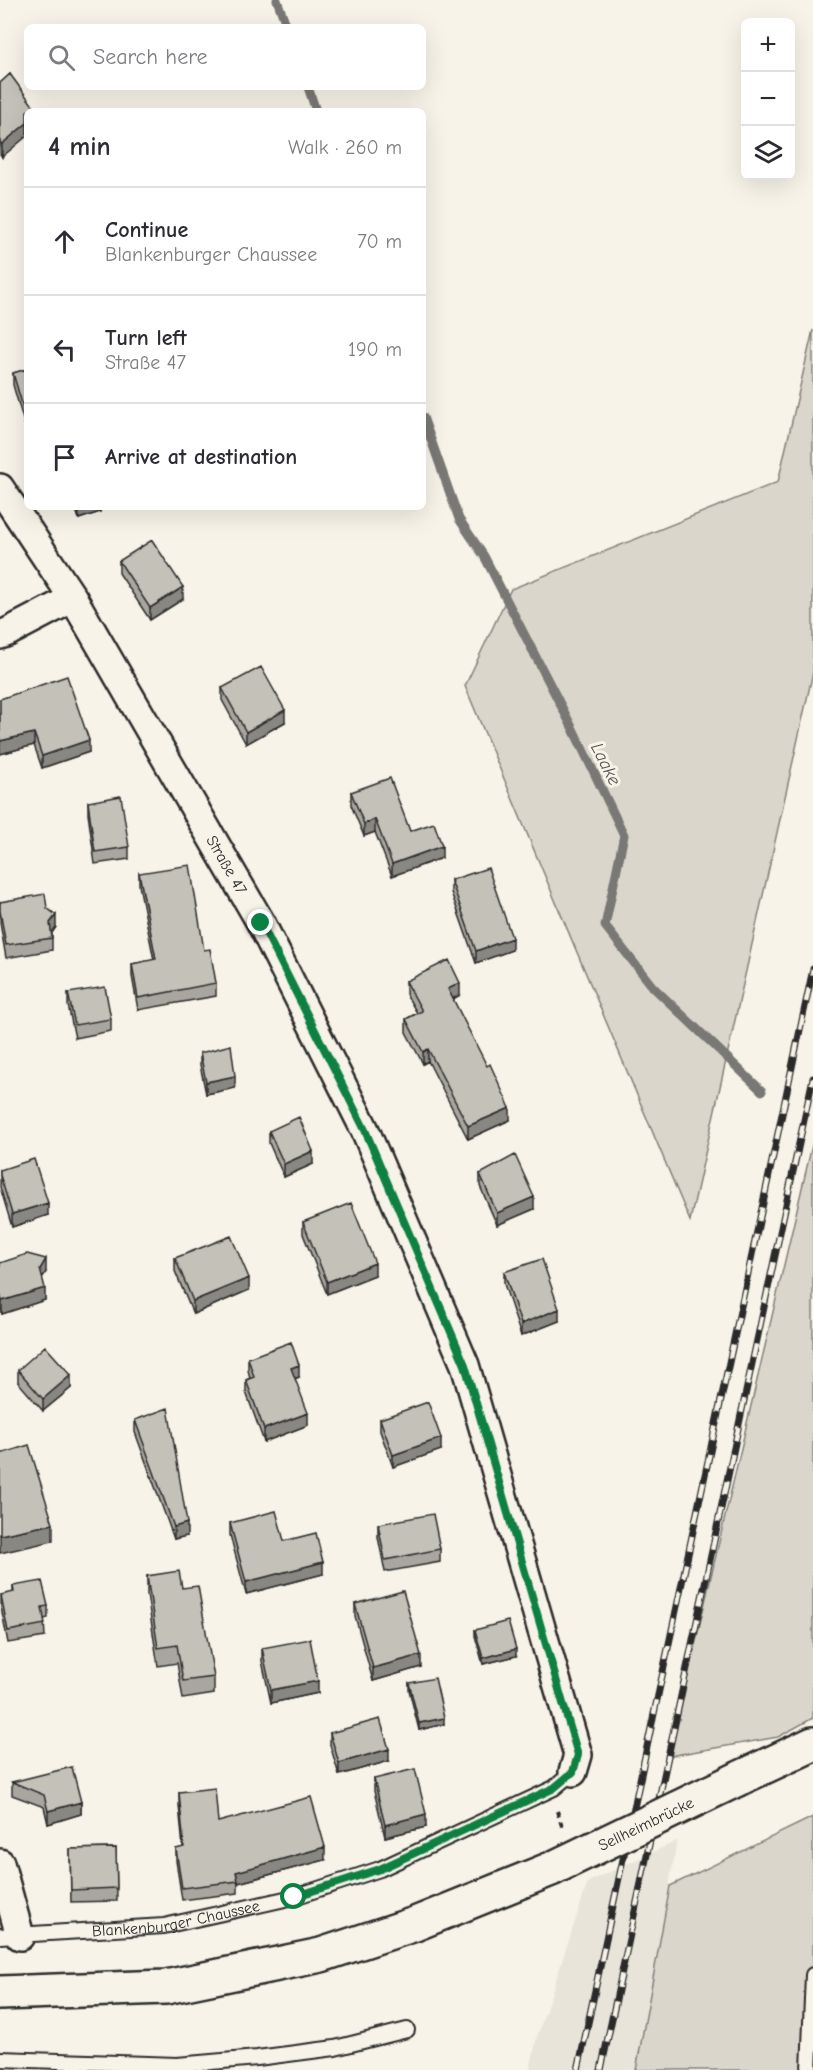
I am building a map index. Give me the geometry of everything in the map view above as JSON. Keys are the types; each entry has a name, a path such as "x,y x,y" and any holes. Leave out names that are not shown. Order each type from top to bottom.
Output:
{"main road":[{"name":"Sellheimbrücke","path":"0,1993 166,1987 321,1955 415,1924 551,1869 813,1744"}],"street":[{"name":"Straße 47","path":"0,488 73,598 261,923 365,1130 465,1365 578,1755 573,1772"},
{"path":"0,635 73,598"},
{"path":"0,1863 10,1936"}],"lane":[{"name":"Blankenburger Chaussee","path":"10,1936 164,1926 294,1897 380,1869 554,1788 573,1772"},
{"path":"809,2070 813,1974"},
{"path":"0,2059 177,2065 334,2048 406,2030"}],"shaded area":[{"path":"813,330 813,672 690,1221 465,686 511,589 778,482"},
{"path":"813,1141 813,1718 778,1737 669,1756"},
{"path":"813,1817 813,2070 636,2070 670,1886"},
{"path":"677,1841 636,2070 530,2070 537,2037 588,1882"}],"building":[{"path":"10,74 35,108 24,108 24,126 2,144 0,142 0,83"},
{"path":"24,370 24,411 13,373"},
{"path":"152,540 183,587 150,608 119,561"},
{"path":"261,667 285,710 246,732 222,688"},
{"path":"67,676 89,740 42,756 34,733 0,741 0,699"},
{"path":"390,778 410,831 434,823 442,846 392,864 375,819 364,824 351,792"},
{"path":"121,796 129,847 95,852 88,802"},
{"path":"190,865 204,950 210,949 216,983 138,998 132,964 156,959 139,873"},
{"path":"488,868 512,938 476,951 451,880"},
{"path":"45,894 47,908 56,915 50,923 52,938 6,945 0,902"},
{"path":"449,960 460,983 448,989 487,1066 490,1064 510,1108 468,1126 428,1049 423,1052 406,1019 422,1011 406,981"},
{"path":"105,987 111,1019 75,1025 68,993"},
{"path":"231,1045 235,1076 206,1082 200,1053"},
{"path":"299,1117 313,1151 284,1164 269,1131"},
{"path":"515,1155 534,1197 497,1213 480,1174"},
{"path":"34,1159 48,1203 12,1214 0,1170"},
{"path":"351,1203 375,1263 327,1282 303,1222"},
{"path":"231,1236 249,1278 193,1301 175,1258"},
{"path":"27,1254 46,1259 40,1269 45,1288 2,1301 0,1263"},
{"path":"542,1259 559,1309 521,1324 504,1272"},
{"path":"291,1342 299,1365 291,1368 308,1413 264,1429 246,1380 254,1377 248,1358"},
{"path":"45,1346 71,1375 43,1399 18,1370"},
{"path":"428,1402 441,1438 393,1455 380,1419"},
{"path":"168,1408 187,1523 174,1527 135,1420"},
{"path":"29,1445 53,1524 0,1535 0,1454"},
{"path":"276,1511 284,1541 316,1533 323,1562 246,1582 230,1523"},
{"path":"433,1514 440,1549 385,1560 378,1524"},
{"path":"179,1571 182,1588 198,1586 214,1677 183,1681 177,1645 158,1648 147,1576"},
{"path":"42,1581 48,1606 42,1607 45,1624 8,1631 1,1595 14,1592 13,1586"},
{"path":"403,1591 421,1655 373,1668 355,1604"},
{"path":"508,1621 516,1649 483,1658 475,1630"},
{"path":"310,1639 318,1681 271,1690 262,1648"},
{"path":"435,1678 444,1718 419,1723 409,1683"},
{"path":"380,1719 389,1749 339,1763 330,1733"},
{"path":"72,1767 81,1802 48,1811 44,1795 12,1782"},
{"path":"415,1769 426,1814 385,1825 374,1779"},
{"path":"215,1788 218,1822 311,1797 325,1847 236,1872 238,1881 182,1888 176,1849 184,1847 179,1792"},
{"path":"116,1848 117,1888 71,1890 70,1849"}],"waterway":[{"name":"Laake","path":"277,0 286,24"},
{"name":"Laake","path":"309,90 315,108"},
{"name":"Laake","path":"426,426 459,519 484,556 573,729 624,835 605,926 653,987 762,1091"}],"railway":[{"path":"578,2070 813,969"},
{"path":"601,2070 813,1078"}],"route":[{"path":"261,923 365,1130 465,1365 578,1755 573,1772 554,1788 380,1869 294,1897"}]}
